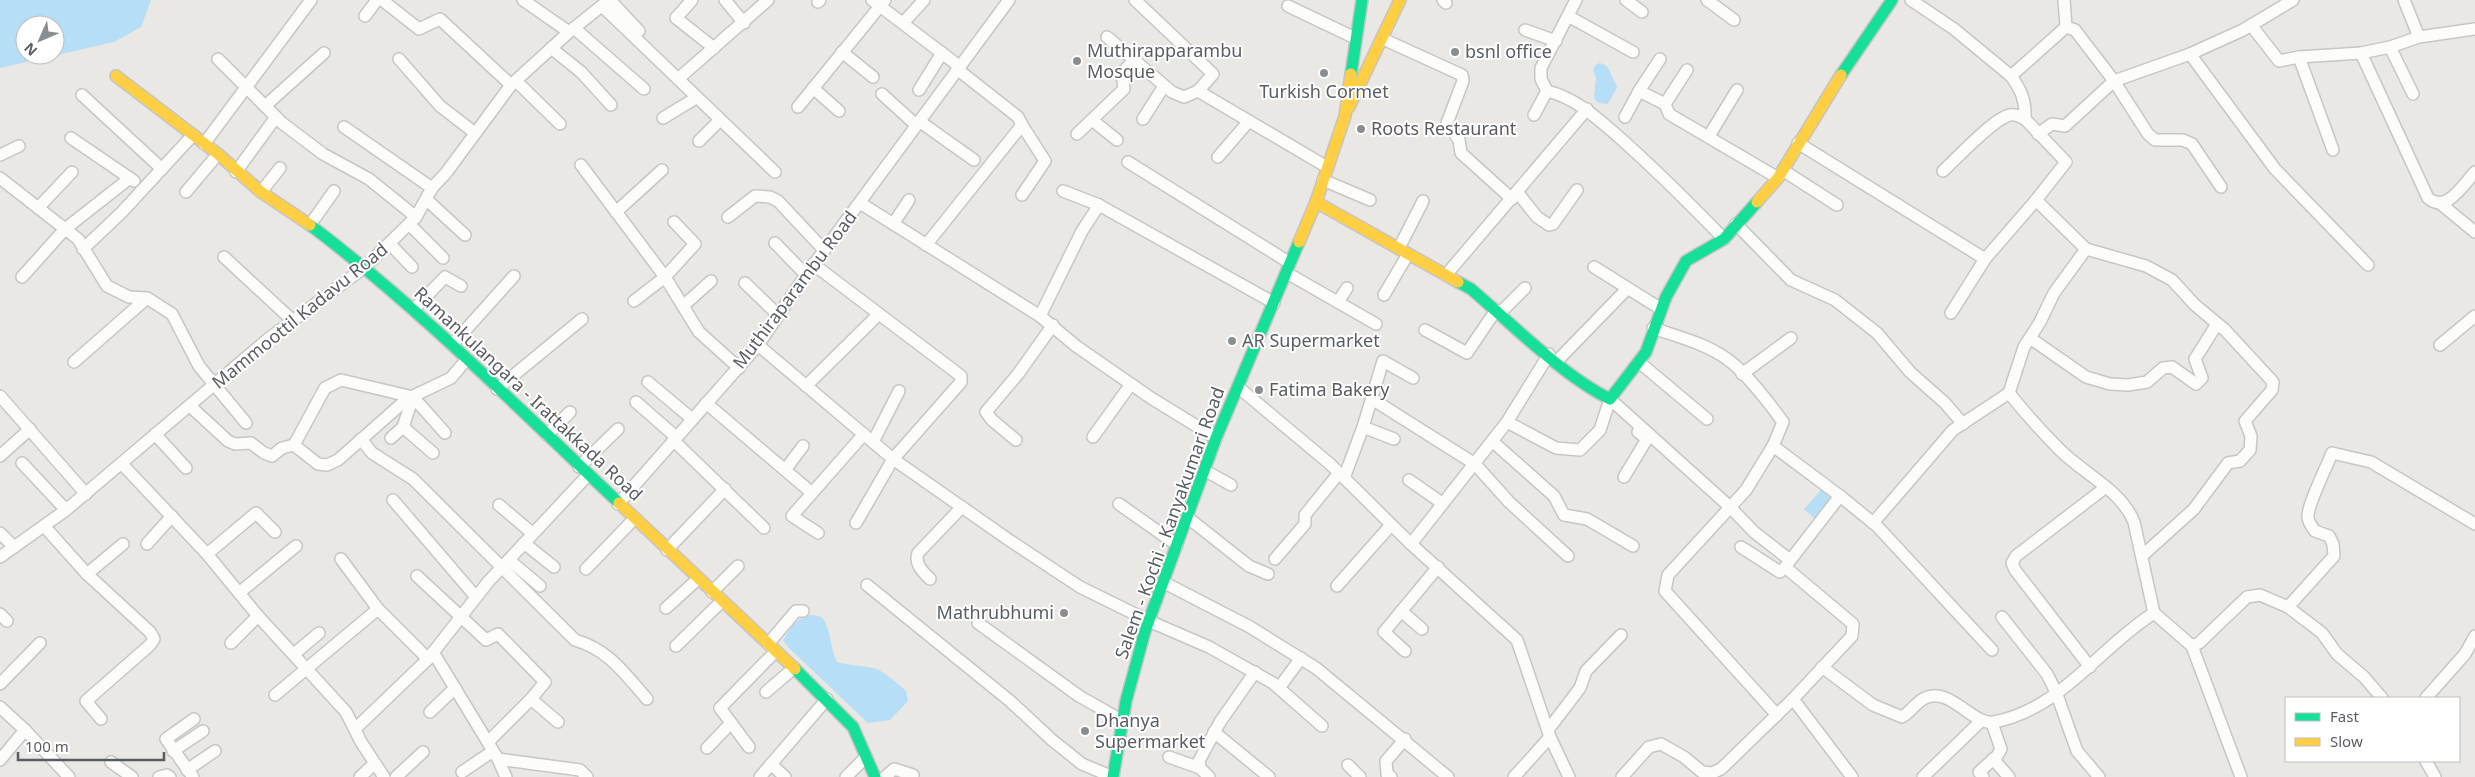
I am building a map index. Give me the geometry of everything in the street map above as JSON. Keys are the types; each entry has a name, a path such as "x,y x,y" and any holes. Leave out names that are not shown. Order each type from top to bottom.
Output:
{"street":[{"path":"204,144 311,0"},
{"path":"365,16 377,0"},
{"path":"382,0 418,29 440,19 560,124"},
{"path":"523,0 572,30 644,89"},
{"path":"692,0 676,18 714,48"},
{"path":"725,0 744,23"},
{"path":"678,79 768,0"},
{"path":"903,23 924,0"},
{"name":"Muthiraparambu Road","path":"618,504 758,345 806,274 1009,0"},
{"path":"1107,37 1164,86 1184,97 1198,91 1213,74 1135,0"},
{"name":"Salem - Kochi - Kanyakumari Road","path":"1113,777 1123,721 1149,621 1216,438 1316,202 1345,116 1362,0"},
{"path":"1345,116 1400,0"},
{"path":"1547,91 1540,74 1576,0"},
{"path":"1626,0 1642,12"},
{"path":"1707,0 1734,20"},
{"path":"1506,422 1556,448 1580,450 1600,430 1609,403 1646,352 1661,309 1686,260 1724,239 1781,174 1830,90 1878,25 1892,0"},
{"path":"1911,0 1954,29 2011,76 2021,91 2026,106 2025,119"},
{"path":"2064,0 2066,27"},
{"path":"2038,134 2052,124 2065,126 2114,81 2190,54 2251,25 2293,0"},
{"path":"2404,0 2419,37"},
{"path":"607,2 639,31"},
{"path":"607,2 696,98 775,172"},
{"name":"Mammoottil Kadavu Road","path":"0,557 66,510 292,320 365,267 413,221 428,200 432,188 446,174 513,83 572,30 607,2"},
{"path":"798,107 879,2 1018,117 1045,161 1022,195"},
{"path":"1288,6 1355,38"},
{"path":"1568,16 1633,52"},
{"path":"2251,25 2279,61 2361,53 2390,47 2419,37 2475,30"},
{"path":"2011,76 2066,27"},
{"path":"2066,27 2075,30 2114,81 2148,134 2155,140 2183,140 2192,144 2221,188"},
{"path":"1525,30 1556,41"},
{"path":"1382,38 1462,75 1464,81 1447,123 1459,140 1460,153 1515,196 1537,217 1549,225 1552,224 1577,190"},
{"path":"2390,47 2413,94"},
{"path":"552,48 581,72 612,105"},
{"path":"842,52 873,77"},
{"path":"265,106 324,53"},
{"path":"919,90 942,53"},
{"path":"2361,53 2428,198 2433,203 2441,204 2448,201 2475,172"},
{"path":"2190,54 2275,169 2368,265"},
{"path":"2299,58 2333,150"},
{"path":"218,59 276,117 323,154 368,179 413,221 443,258"},
{"path":"399,59 440,106 475,133"},
{"path":"1625,117 1660,59"},
{"path":"1077,134 1124,90 1122,73 1134,60"},
{"path":"1665,104 1686,70"},
{"name":"Ramankulangara - Irattakkada Road","path":"116,76 218,154 260,192 310,225 365,267 414,309 826,699 853,728 875,777"},
{"path":"1143,119 1164,86"},
{"path":"813,88 839,111"},
{"path":"1709,136 1737,90"},
{"path":"1198,91 1327,168"},
{"path":"1547,91 1561,94 1587,109 1655,169 1724,239"},
{"path":"1534,115 1547,91"},
{"path":"1639,91 1665,104 1669,114 1836,205"},
{"path":"882,94 918,123 974,160"},
{"path":"82,95 162,169"},
{"path":"663,118 696,98"},
{"path":"1446,275 1587,109"},
{"path":"1943,171 1993,124 2009,115 2017,115 2025,119 2066,162 1985,259 1951,313"},
{"path":"236,172 276,117"},
{"path":"699,141 720,120"},
{"path":"1092,120 1117,140"},
{"path":"1218,156 1249,121"},
{"path":"926,245 1022,125"},
{"path":"344,127 432,188"},
{"path":"83,249 144,188 193,135"},
{"path":"71,138 144,188"},
{"path":"1798,143 1985,259"},
{"path":"1,153 19,146"},
{"path":"186,192 218,154"},
{"path":"1128,162 1338,302 1376,324"},
{"path":"581,165 665,278 699,332 739,368"},
{"path":"260,192 280,168"},
{"path":"616,212 662,170"},
{"path":"38,208 72,172"},
{"path":"0,178 78,239 107,286 129,298 146,298 172,314 199,366 246,423"},
{"path":"22,277 65,229 130,178"},
{"path":"1323,180 1370,200"},
{"path":"310,225 334,191"},
{"path":"1063,191 1099,205 1274,303"},
{"path":"728,218 755,196 770,196 778,201 824,250"},
{"path":"428,200 465,236"},
{"path":"893,224 909,200"},
{"path":"2036,200 2086,249 2146,266 2172,280 2273,382 2272,390 2245,421 2251,436 2250,450 2247,454 2240,461 2228,463 2194,509 2142,556"},
{"path":"1384,295 1404,251 1423,201"},
{"path":"1316,202 1471,289 1609,403 1730,507 1754,532 1790,560"},
{"path":"860,203 1040,316 1076,346 1131,384 1216,438"},
{"path":"2441,204 2475,232"},
{"path":"1040,316 1082,231 1099,205"},
{"path":"634,302 665,278 696,244 674,222"},
{"path":"1736,224 1791,280 1834,300 1876,333 1910,372 1945,402 1963,424"},
{"path":"775,243 806,274"},
{"path":"390,244 412,267"},
{"path":"1873,523 1953,430 2008,393 2024,347 2054,293 2086,249"},
{"path":"224,257 292,320"},
{"path":"814,264 962,376 961,382 893,459 856,523"},
{"path":"1594,267 1661,309"},
{"path":"452,345 514,276"},
{"path":"414,309 445,277 461,286"},
{"path":"683,306 711,281"},
{"path":"745,283 778,315"},
{"path":"1338,302 1347,288"},
{"path":"1425,330 1467,353 1498,312 1524,288"},
{"path":"1411,544 1475,464 1553,358 1625,291"},
{"path":"74,362 146,298"},
{"path":"806,386 879,314"},
{"path":"2440,345 2475,316"},
{"path":"497,389 582,318"},
{"path":"2030,338 2086,377 2110,384 2128,385 2147,382 2163,368 2172,367 2196,384 2202,378 2195,359 2217,324"},
{"path":"1016,440 992,420 986,412 1018,374 1053,325"},
{"path":"1653,328 1698,344 1728,359 1783,422 1773,446 1746,490 1668,575 1665,591 1776,715"},
{"path":"1742,374 1791,338"},
{"path":"758,345 893,459 1009,540 1080,587 1149,621 1209,647 1255,672 1279,688 1322,726"},
{"path":"294,445 318,464 327,465 338,460 380,420 413,397 451,378 467,359"},
{"path":"1275,559 1304,524 1306,515 1342,475 1363,427 1383,361 1413,378"},
{"path":"1637,364 1663,390"},
{"path":"1637,364 1707,419"},
{"path":"190,406 228,441 235,444 251,443 264,453 272,456 282,448 294,445 325,388 341,380 413,397 445,433"},
{"path":"648,382 692,418"},
{"path":"1093,437 1131,384"},
{"path":"1238,387 1342,475 1411,544 1517,640 1549,733 1570,777"},
{"path":"818,533 792,516 812,493 868,438 899,391"},
{"path":"2008,393 2061,451 2106,487 2130,511 2154,613 2192,646 2241,777"},
{"path":"0,396 86,494"},
{"path":"391,438 403,427 413,397"},
{"path":"1372,399 1475,464 1509,502 1568,556"},
{"path":"636,402 764,528"},
{"path":"706,403 812,493"},
{"path":"1609,403 1647,439 1624,477"},
{"path":"547,435 570,412"},
{"path":"403,427 433,453"},
{"path":"1363,427 1394,439"},
{"path":"0,456 30,429"},
{"path":"355,729 431,656 476,597 524,543 618,429"},
{"path":"156,434 186,468"},
{"path":"361,440 372,453 413,479 505,564 575,640 593,645 608,656 647,700"},
{"path":"1492,440 1554,496 1564,516 1587,519 1633,546"},
{"path":"785,470 803,446"},
{"path":"1773,446 1873,523 1992,650"},
{"path":"2288,607 2334,556 2333,544 2329,536 2315,531 2308,520 2308,507 2318,491 2332,453 2371,462 2475,524"},
{"path":"22,463 66,510"},
{"path":"122,464 207,554 258,616 346,712 374,764 384,777"},
{"path":"1204,470 1231,485"},
{"path":"1408,480 1442,503"},
{"path":"2090,667 2015,570 2012,563 2016,556 2106,487"},
{"path":"667,550 725,489"},
{"path":"1622,777 1649,747 1661,744 1684,756 1702,772 1712,773 1721,768 1793,699 1852,636 1853,624 1794,576 1785,566 1840,496"},
{"path":"393,500 476,597"},
{"path":"1119,504 1176,545"},
{"path":"499,505 532,533"},
{"path":"930,579 918,564 916,559 918,553 962,507"},
{"path":"207,554 256,513 274,532"},
{"path":"147,544 172,516"},
{"path":"1187,517 1249,566 1268,574"},
{"path":"586,569 634,519"},
{"path":"1337,586 1392,524"},
{"path":"44,526 87,574 150,632 154,639 150,645 86,701 101,719"},
{"path":"0,533 14,547"},
{"path":"524,543 554,567"},
{"path":"87,574 122,544"},
{"path":"239,592 296,546"},
{"path":"1741,546 1780,572"},
{"path":"341,559 378,608 431,656 455,688 493,751 506,777"},
{"path":"505,564 540,586"},
{"path":"712,592 738,566"},
{"path":"1405,651 1384,632 1438,567"},
{"path":"417,576 460,618 486,640 498,634 545,682 531,698 493,751 462,772"},
{"path":"666,608 698,579"},
{"path":"1163,582 1250,627 1301,658 1405,739 1448,777"},
{"path":"867,584 1010,701 1052,740 1082,764 1113,777"},
{"path":"2192,646 2199,643 2247,597 2260,595 2288,607 2322,633 2337,654 2364,677 2381,697"},
{"path":"676,646 722,601"},
{"path":"275,696 378,608"},
{"path":"749,747 720,708 772,648 796,611 802,611"},
{"path":"1401,611 1422,629"},
{"path":"1923,777 1987,722 2018,716 2039,705 2090,667 2142,621 2154,613"},
{"path":"231,643 258,616"},
{"path":"2002,617 2036,658 2056,692 2077,751 2099,777"},
{"path":"978,623 1079,696 1123,721"},
{"path":"294,654 319,633"},
{"path":"1514,777 1549,733 1580,688 1586,671 1621,636"},
{"path":"2427,697 2474,642"},
{"path":"0,684 40,643"},
{"path":"1279,688 1301,658"},
{"path":"1822,667 1872,705 1902,717 1926,697 1939,697 1954,701 1987,722 2001,749 1998,756 1979,772 1983,777"},
{"path":"766,692 794,668"},
{"path":"1200,768 1199,761 1214,732 1255,672"},
{"path":"430,712 455,688"},
{"path":"531,698 558,722"},
{"path":"760,777 826,699"},
{"path":"1793,699 1852,777"},
{"path":"0,707 25,730 65,775"},
{"path":"194,719 166,739 173,750 190,774 215,751"},
{"path":"708,748 731,723"},
{"path":"0,760 25,730"},
{"path":"173,750 203,731"},
{"path":"1214,732 1269,777"},
{"path":"1388,776 1386,762 1405,739"},
{"path":"493,751 580,770 587,777"},
{"path":"396,777 423,752"},
{"path":"846,777 866,757"},
{"path":"1168,757 1200,768 1209,777"},
{"path":"1993,759 2009,777"},
{"path":"111,762 132,777"},
{"path":"2427,762 2435,777"},
{"path":"360,777 374,764"},
{"path":"771,764 785,777"},
{"path":"1348,765 1360,777"},
{"path":"885,777 894,769 913,775"},
{"path":"158,777 167,775 170,777"}],"water":[{"path":"0,0 151,0 141,27 114,42 65,53 65,15 15,15 15,65 0,68"},
{"path":"1600,63 1607,66 1617,87 1608,104 1598,103 1594,98 1596,78 1593,70 1595,65"},
{"path":"1822,489 1832,500 1815,519 1804,509"},
{"path":"813,615 822,617 837,662 877,669 906,691 908,701 890,720 868,723 787,646 783,640 792,627 802,618"}],"traffic: fast":[{"path":"1351,74 1362,0"},
{"path":"1841,75 1892,0"},
{"path":"1458,282 1471,289 1574,377 1610,399 1646,352 1666,297 1686,261 1724,239 1757,202"},
{"path":"310,225 351,257 430,325 619,503"},
{"path":"1113,777 1126,701 1145,631 1216,438 1299,242"},
{"path":"795,669 853,727 875,777"}],"traffic: slow":[{"path":"1349,107 1400,0"},
{"path":"1299,242 1316,202 1345,116 1351,74"},
{"path":"1757,202 1778,178 1841,75"},
{"path":"116,76 218,154 261,192 310,225"},
{"path":"1316,202 1458,282"},
{"path":"619,503 795,669"}],"place":[{"name":"bsnl office","path":"1455,52"},
{"name":"Muthirapparambu Mosque","path":"1077,61"},
{"name":"Turkish Cormet","path":"1324,73"},
{"name":"Roots Restaurant","path":"1361,129"},
{"name":"AR Supermarket","path":"1232,341"},
{"name":"Fatima Bakery","path":"1259,390"},
{"name":"Mathrubhumi","path":"1064,613"},
{"name":"Dhanya Supermarket","path":"1085,731"}]}
